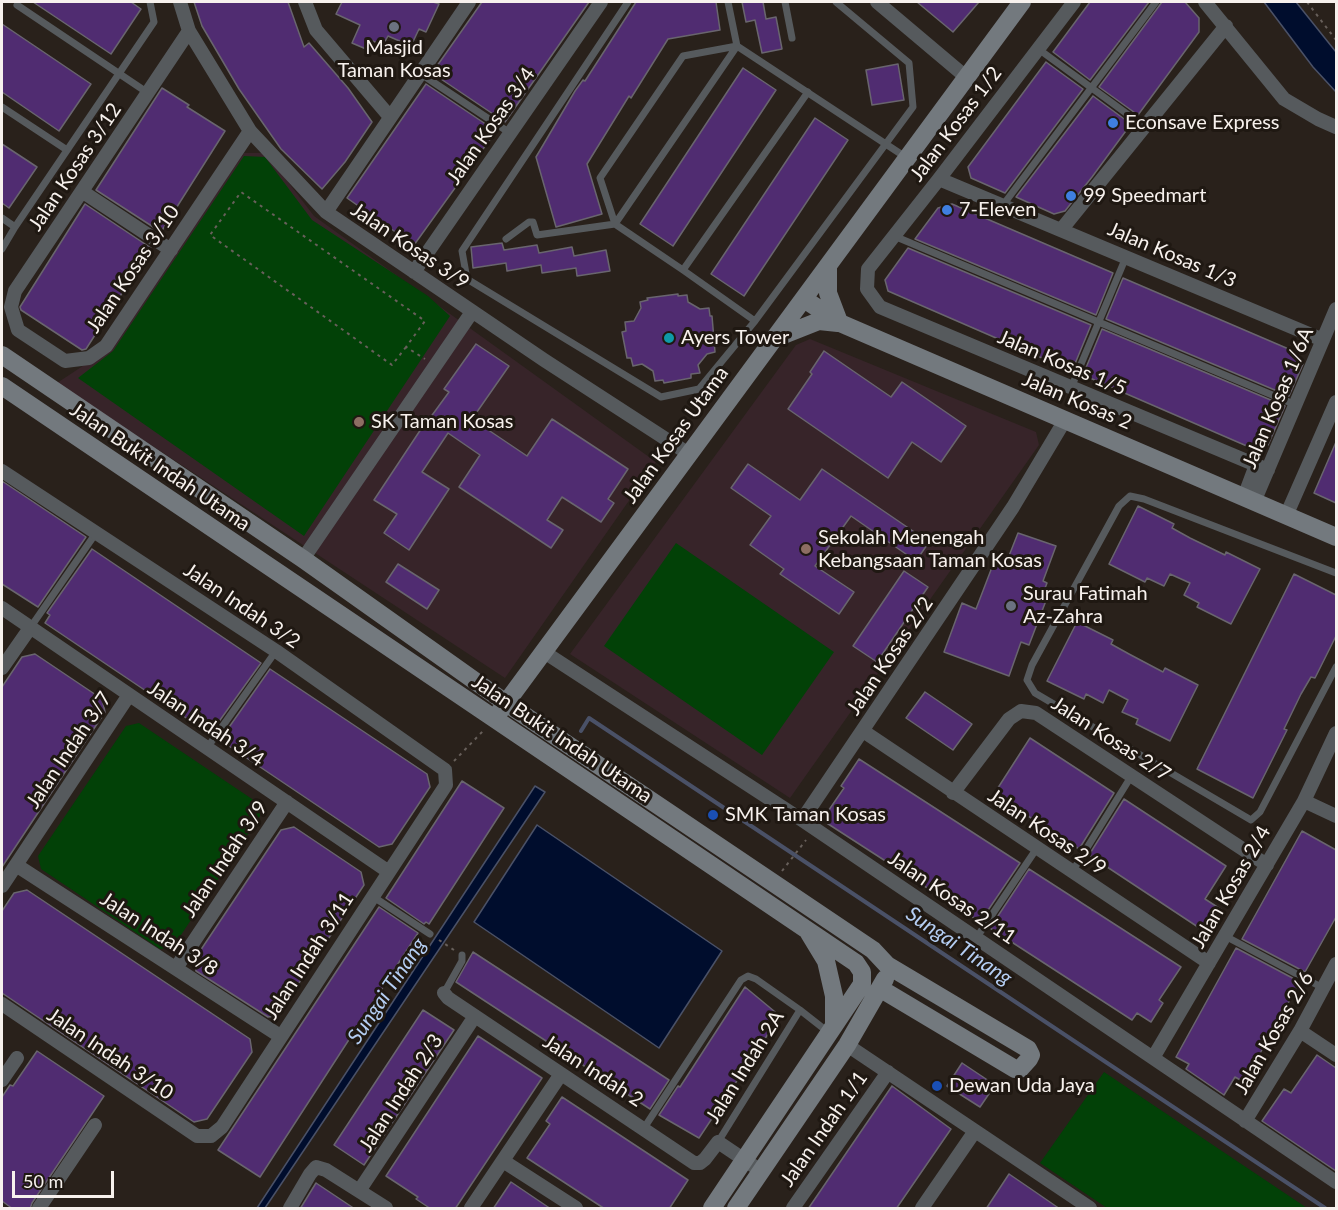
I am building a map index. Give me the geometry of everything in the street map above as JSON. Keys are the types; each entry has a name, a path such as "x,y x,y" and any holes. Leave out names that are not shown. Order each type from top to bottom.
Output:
{"street":[{"name":"Jalan Kosas 3/9","path":"180,2 189,31 250,130 326,212 472,312 689,454"},
{"path":"305,2 316,30 390,117"},
{"path":"326,212 469,2"},
{"name":"Jalan Kosas 3/4","path":"414,272 601,2"},
{"path":"877,2 966,77"},
{"name":"Jalan Kosas Utama","path":"494,720 1022,2"},
{"name":"Jalan Kosas 1/2","path":"868,269 1074,2"},
{"path":"1205,2 1284,99 1336,127"},
{"path":"1061,230 1226,26"},
{"name":"Jalan Kosas 3/12","path":"18,330 11,307 15,291 189,31"},
{"name":"Jalan Kosas 3/10","path":"18,330 65,361 89,358 106,346 250,130"},
{"name":"Jalan Kosas 1/3","path":"939,179 1323,340"},
{"path":"83,192 171,250"},
{"path":"828,266 828,293 840,323"},
{"name":"Jalan Kosas 1/5","path":"868,269 867,289 880,307 1262,468"},
{"name":"Jalan Kosas 2","path":"804,299 840,323 1336,537"},
{"name":"Jalan Kosas 1/6A","path":"1249,500 1262,468 1296,405 1336,309"},
{"path":"303,559 472,312"},
{"path":"774,339 819,321 840,323"},
{"name":"Jalan Bukit Indah Utama","path":"2,355 303,559 506,703 873,950 887,965 1028,1049 1031,1055 1020,1069 1015,1069 881,989"},
{"name":"Jalan Bukit Indah Utama","path":"2,387 856,963 862,972 862,984 712,1209"},
{"path":"1286,516 1336,402"},
{"name":"Jalan Kosas 2/2","path":"802,820 1013,507 1065,420"},
{"name":"Jalan Indah 3/2","path":"2,471 276,651 445,770"},
{"name":"Jalan Indah 3/4","path":"2,608 389,872"},
{"path":"2,668 30,628"},
{"name":"Jalan Kosas 2/11","path":"544,652 977,937 1336,1182"},
{"name":"Jalan Indah 3/7","path":"2,886 129,695"},
{"name":"Jalan Kosas 2/7","path":"954,793 1009,719 1021,711 1036,713 1267,865"},
{"name":"Jalan Kosas 2/9","path":"863,731 1209,963"},
{"name":"Jalan Kosas 2/4","path":"1153,1058 1304,801 1336,733"},
{"name":"Jalan Indah 3/11","path":"196,1136 211,1136 222,1127 446,784 445,770"},
{"path":"1304,801 1336,816"},
{"name":"Jalan Indah 3/9","path":"176,968 286,802"},
{"name":"Jalan Indah 3/8","path":"16,865 280,1036"},
{"path":"806,928 826,961 834,996 832,1029"},
{"name":"Jalan Kosas 2/6","path":"1245,1121 1300,1031 1336,964"},
{"path":"736,1209 847,1045 881,989 886,978 887,965"},
{"name":"Jalan Indah 2","path":"444,993 448,998 694,1163 700,1163 705,1159 718,1142"},
{"name":"Jalan Indah 3/10","path":"2,1004 196,1136"},
{"name":"Jalan Indah 2/3","path":"359,1191 475,1016"},
{"path":"1300,1031 1336,1055"},
{"path":"847,1045 1090,1209"},
{"path":"2,1080 17,1058"},
{"name":"Jalan Indah 1/1","path":"793,1209 888,1072"},
{"path":"471,1209 561,1074"},
{"path":"39,1209 95,1125"},
{"path":"922,1209 975,1131"},
{"path":"718,1142 761,1171"},
{"path":"503,1161 576,1209"},
{"path":"290,1209 316,1167 326,1170 386,1209"}],"lane":[{"path":"2,249 154,22 150,2"},
{"path":"628,2 462,251 467,279 661,397 699,389 754,321 913,107 909,63 836,2"},
{"path":"506,239 530,222 533,222 537,235 615,225 737,46 728,2"},
{"path":"785,2 792,38"},
{"path":"1003,205 1156,2"},
{"path":"17,5 148,93"},
{"path":"754,321 615,225 600,178 683,56 737,46 907,158"},
{"path":"1037,48 1145,127"},
{"path":"421,74 510,133"},
{"path":"683,270 808,92"},
{"path":"2,107 67,150"},
{"path":"2,218 15,227"},
{"path":"893,236 1296,405"},
{"path":"1071,388 1126,257"},
{"path":"1336,573 1144,499 1130,496 1119,506 1032,665 1027,680 1035,693 1251,820 1260,812 1334,679 1336,667"},
{"path":"30,628 96,533"},
{"path":"207,748 276,651"},
{"path":"1072,872 1132,775"},
{"path":"977,937 1037,848"},
{"path":"372,896 431,935"},
{"path":"1225,936 1323,988"},
{"path":"444,993 462,962 462,955"},
{"path":"644,1128 741,980 748,976 756,979 800,1010"},
{"name":"Jalan Indah 2A","path":"718,1142 800,1010 832,1029"}],"path":[{"path":"1307,2 1336,40"},
{"path":"241,192 426,321 406,347 392,365 210,235 241,192"},
{"path":"406,347 434,366"},
{"path":"445,770 494,720"},
{"path":"781,872 806,841"},
{"path":"431,935 446,945"}],"shaded area":[{"name":"SK Taman Kosas","path":"244,153 266,153 314,216 656,462 505,678 57,383 110,348"},
{"name":"Sekolah Menengah Kebangsaan Taman Kosas","path":"810,339 1036,432 1039,445 790,798 570,654 796,345"}],"green space":[{"path":"244,156 265,157 312,220 428,296 450,316 304,536 78,378 113,351"},
{"path":"676,543 834,652 762,755 604,646"},
{"path":"139,723 258,803 260,816 173,947 160,949 41,869 38,856 126,726"},
{"path":"1104,1072 1307,1208 1107,1208 1040,1163"}],"water":[{"path":"1264,2 1296,2 1336,52 1336,92 1313,67"},
{"path":"535,786 545,792 265,1208 257,1208"},
{"path":"537,825 722,951 659,1048 474,922"}],"building":[{"path":"33,2 131,2 141,9 111,54"},
{"path":"194,2 288,2 304,47 309,43 348,88 372,122 345,162 322,189 281,149 239,89 202,26"},
{"name":"Masjid Taman Kosas","path":"342,2 433,2 439,4 426,32 419,29 411,46 388,36 383,45 370,40 366,49 352,43 360,25 336,14"},
{"path":"482,2 589,2 505,122 432,73"},
{"path":"636,2 716,2 720,30 668,39 587,164 602,214 556,227 536,157 575,91 583,80 585,81"},
{"path":"742,2 763,2 766,19 776,17 782,49 762,53 755,20 746,22"},
{"path":"917,2 979,2 953,32"},
{"path":"1090,2 1149,2 1090,80 1053,52"},
{"path":"1162,2 1185,2 1199,18 1199,32 1138,115 1099,87"},
{"path":"2,24 91,84 59,131 2,92"},
{"path":"1046,62 1083,89 1005,193 971,178 968,167"},
{"path":"898,64 904,100 872,105 866,70"},
{"path":"743,68 776,90 673,246 640,224"},
{"path":"426,84 496,131 414,245 347,198"},
{"path":"162,88 225,131 161,232 96,190"},
{"path":"1093,96 1131,124 1092,177 1065,211 1054,214 1016,197"},
{"path":"815,118 848,140 744,296 711,274"},
{"path":"2,144 37,167 9,208 2,203"},
{"path":"85,204 151,248 86,349 82,350 21,310 20,307"},
{"path":"952,204 1113,273 1096,315 915,239 938,208"},
{"path":"502,243 504,250 537,245 539,253 572,247 574,256 606,250 610,271 577,276 576,268 542,273 541,265 507,271 506,263 473,268 471,247"},
{"path":"908,248 1091,325 1072,371 888,291 885,280"},
{"path":"1123,278 1298,353 1303,364 1289,396 1106,319"},
{"name":"Ayers Tower","path":"678,294 678,296 687,295 688,302 700,309 709,308 710,316 712,316 715,352 707,354 698,365 700,373 691,374 691,378 664,383 663,380 655,381 653,371 642,364 633,366 631,358 627,358 622,332 626,331 625,322 634,321 641,308 640,302 648,300 647,298"},
{"path":"1102,329 1285,406 1268,445 1256,450 1083,375"},
{"path":"476,344 509,366 472,419 527,456 552,419 628,469 608,499 614,503 601,522 562,497 547,520 563,530 551,548 459,487 480,455 448,433 422,472 449,489 409,550 384,533 397,514 374,500 429,417 449,392 444,389"},
{"path":"824,351 891,397 902,382 966,426 941,462 912,442 888,478 788,409 812,374 810,372"},
{"path":"1336,442 1336,503 1314,493"},
{"path":"748,464 800,500 822,469 929,542 916,561 851,516 815,566 854,592 839,614 780,574 784,569 750,545 771,516 731,488"},
{"path":"2,481 86,537 38,607 2,584"},
{"path":"1138,506 1174,524 1172,528 1190,538 1260,569 1231,624 1197,607 1199,603 1184,595 1190,583 1170,574 1164,586 1147,578 1145,582 1109,564"},
{"name":"Surau Fatimah Az-Zahra","path":"1018,533 1056,546 1043,581 1047,583 1042,596 1047,598 1029,645 1021,642 1009,676 944,652 962,603 976,609 994,562 1005,566"},
{"path":"92,549 261,663 210,734 45,623 50,615 47,613"},
{"path":"398,564 439,590 427,609 386,582"},
{"path":"904,571 928,587 877,662 853,646"},
{"path":"1294,574 1336,595 1336,636 1315,678 1311,677 1301,694 1284,729 1287,730 1253,798 1197,769"},
{"path":"1077,622 1113,640 1111,644 1163,672 1165,668 1198,685 1170,741 1136,724 1138,719 1122,712 1128,700 1109,690 1103,703 1086,694 1084,699 1047,681"},
{"path":"35,654 102,699 105,712 2,867 2,687 22,657"},
{"path":"270,669 427,774 430,787 392,844 379,847 220,740"},
{"path":"925,692 972,724 953,750 906,718"},
{"path":"1030,738 1114,793 1079,849 994,794"},
{"path":"859,759 1020,863 980,922 822,820 844,788 841,786"},
{"path":"462,781 504,808 429,924 426,922 424,924 386,898"},
{"path":"1124,799 1226,866 1205,899 1222,910 1207,933 1089,855"},
{"path":"294,827 361,872 364,885 277,1016 268,1017 196,971 194,960 281,830"},
{"path":"1302,831 1336,850 1336,917 1305,972 1242,939"},
{"path":"1029,869 1181,967 1159,1000 1163,1003 1151,1022 1137,1013 1132,1020 990,928"},
{"path":"27,890 250,1039 252,1052 207,1119 194,1122 2,993 2,911 14,893"},
{"path":"379,907 418,933 260,1177 218,1150"},
{"path":"1236,948 1300,982 1244,1082 1235,1077 1224,1095 1186,1069 1189,1064 1176,1057"},
{"path":"473,952 669,1080 650,1109 456,982"},
{"path":"745,987 780,1016 699,1138 659,1115 678,1086 680,1087"},
{"path":"423,1010 454,1030 364,1165 334,1145"},
{"path":"478,1036 542,1078 455,1209 431,1209 416,1199 418,1197 386,1176"},
{"path":"37,1051 104,1096 30,1209 13,1209 2,1201 2,1097 10,1085 13,1086"},
{"path":"1317,1055 1336,1068 1336,1171 1262,1121 1284,1089 1291,1093"},
{"path":"962,1063 995,1085 980,1107 947,1086"},
{"path":"892,1086 951,1129 896,1209 808,1209"},
{"path":"562,1097 688,1180 669,1209 605,1209 527,1158 550,1124 546,1121"},
{"path":"1009,1174 1031,1189 1060,1209 986,1209"},
{"path":"511,1182 551,1209 493,1209"},
{"path":"316,1183 355,1209 300,1209"}],"waterway":[{"name":"Sungai Tinang","path":"581,731 589,718 1325,1208"}],"place":[{"name":"Masjid Taman Kosas","path":"394,27"},
{"name":"Econsave Express","path":"1113,123"},
{"name":"99 Speedmart","path":"1071,196"},
{"name":"7-Eleven","path":"947,210"},
{"name":"Ayers Tower","path":"669,338"},
{"name":"SK Taman Kosas","path":"359,422"},
{"name":"Sekolah Menengah Kebangsaan Taman Kosas","path":"806,549"},
{"name":"Surau Fatimah Az-Zahra","path":"1011,606"},
{"name":"SMK Taman Kosas","path":"713,815"},
{"name":"Dewan Uda Jaya","path":"937,1086"}]}
